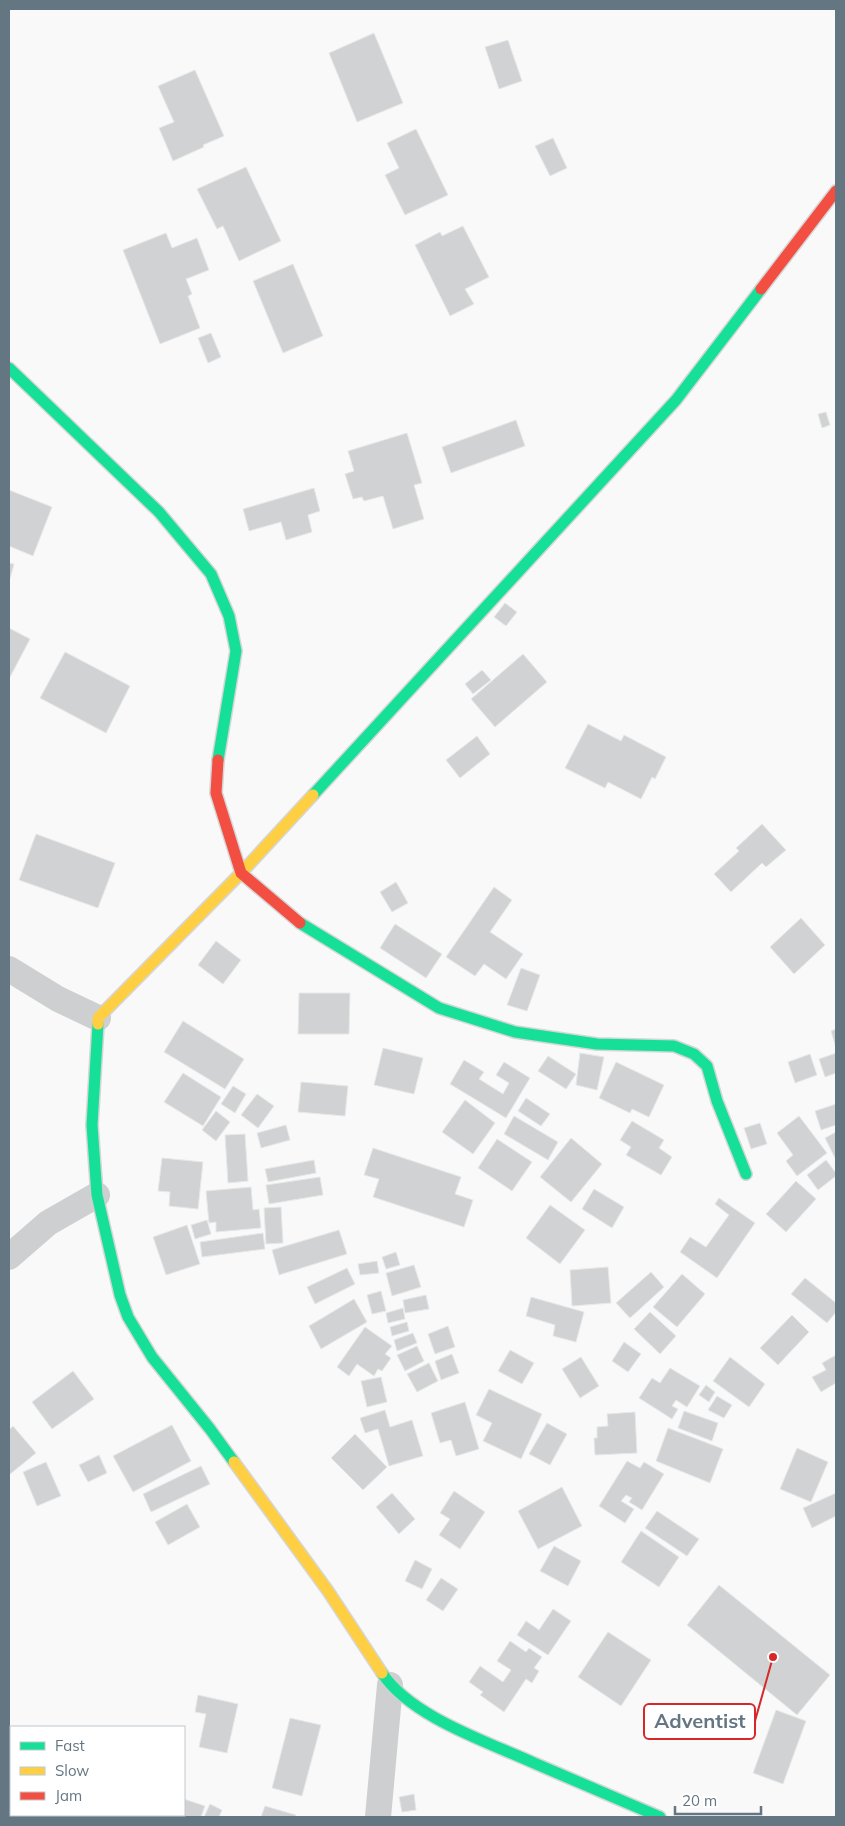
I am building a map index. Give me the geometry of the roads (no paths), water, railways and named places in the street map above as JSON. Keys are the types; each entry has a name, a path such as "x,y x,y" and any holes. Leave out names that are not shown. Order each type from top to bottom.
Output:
{"street":[{"path":"660,1817 452,1727 417,1706 390,1685 328,1590 210,1429 152,1357 128,1317 113,1266 98,1195 92,1125 98,1018 241,873 676,400 836,191"},
{"path":"9,368 159,512 211,574 229,616 236,651 219,753 216,793 241,873 305,926 439,1008 515,1032 596,1044 674,1046 694,1054 706,1066 717,1101 746,1174"},
{"path":"9,970 58,999 98,1018"},
{"path":"9,1258 48,1223 98,1195"},
{"path":"378,1817 390,1685"}],"place":[{"name":"Adventist","path":"773,1657"}]}
